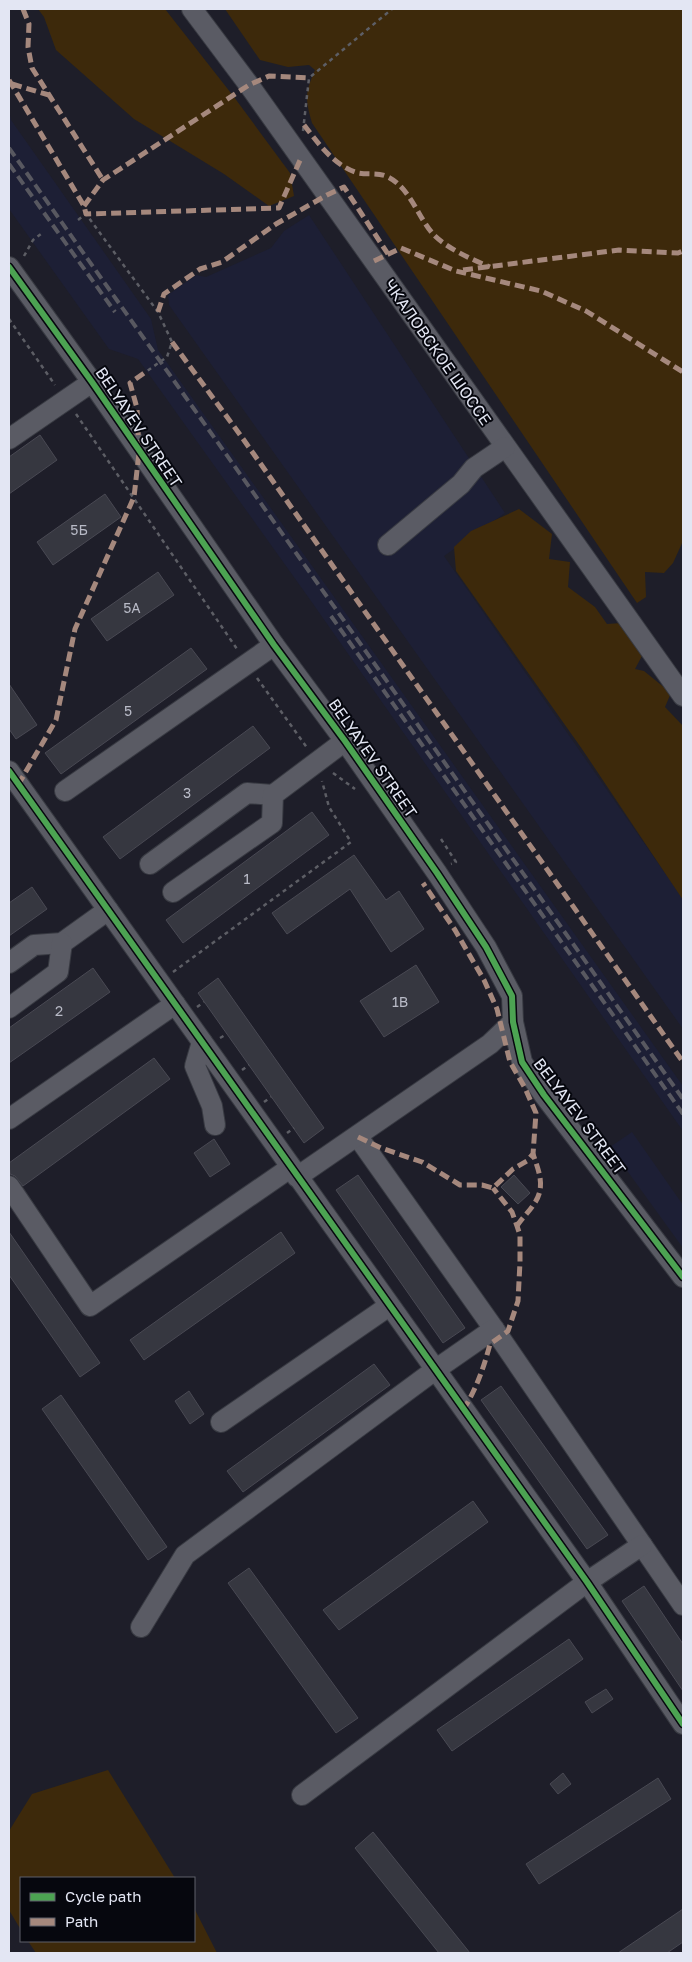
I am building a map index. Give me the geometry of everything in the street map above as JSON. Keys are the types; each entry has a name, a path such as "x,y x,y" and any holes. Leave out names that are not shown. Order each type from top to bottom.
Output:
{"street":[{"name":"ЧКАЛОВСКОЕ ШОССЕ","path":"192,9 301,158 683,696"},
{"name":"BELYAYEV STREET","path":"12,280 92,382 274,645 345,741 437,873 486,947 512,996 513,1022 522,1062 544,1095 683,1277"},
{"path":"9,439 92,382"},
{"path":"388,545 461,484 474,468 505,447"},
{"path":"65,791 248,665 274,645"},
{"path":"150,864 247,794 272,795 345,741"},
{"path":"9,771 587,1582 683,1724"},
{"path":"174,892 272,823 272,795"},
{"path":"9,963 34,945 62,943 108,910"},
{"path":"9,1008 58,972 62,943"},
{"path":"9,1119 175,1004"},
{"path":"9,1186 90,1306 294,1172 358,1137 474,1064 490,1044 513,1022"},
{"path":"202,1042 195,1066 212,1106 215,1125"},
{"path":"358,1137 494,1329 683,1605"},
{"path":"220,1422 389,1306"},
{"path":"141,1627 185,1556 435,1370 494,1329"},
{"path":"302,1795 587,1582 642,1545"}],"path":[{"path":"301,158 309,78 392,9"},
{"path":"78,220 86,214 158,312 172,342 167,357 147,371"},
{"path":"33,240 41,234"},
{"path":"9,319 317,762 329,807 351,842 160,982"},
{"path":"317,762 353,786 358,794"}],"shaded area":[{"path":"38,9 165,9 234,97 290,173 294,196 269,206 224,174 134,119 56,50 44,17"},
{"path":"225,9 683,9 683,541 673,563 664,573 645,572 646,597 637,603 312,123 307,96 315,70 309,65 288,67 260,60"},
{"path":"9,110 11,120 151,319 158,350 683,1086 683,1131 311,601 138,359 109,349 9,209"},
{"path":"309,215 505,513 444,556 683,899 683,1029 169,305 168,295 196,275 206,277 271,248 284,231"},
{"path":"519,509 552,534 549,559 570,562 568,587 595,607 607,624 622,623 643,654 635,669 644,671 671,693 665,707 683,726 683,900 582,749 456,571 454,547 471,531"},
{"path":"632,1132 683,1205 683,1248 610,1147"},
{"path":"108,1770 174,1877 20,1877 20,1928 9,1910 9,1831 32,1794"},
{"path":"195,1910 217,1953 36,1953 29,1942 195,1942"}],"building":[{"path":"40,435 57,460 9,494 9,457"},
{"path":"105,494 121,517 53,565 37,542"},
{"path":"158,572 174,595 107,641 91,619"},
{"path":"191,648 207,669 61,774 45,753"},
{"path":"9,684 37,725 16,739 9,729"},
{"path":"253,726 270,748 120,859 103,837"},
{"path":"312,812 329,835 183,943 166,920"},
{"path":"354,855 386,900 399,891 424,929 391,952 350,889 287,934 272,913"},
{"path":"32,887 47,909 9,936 9,903"},
{"path":"416,965 439,1002 384,1037 360,1001"},
{"path":"93,968 110,992 9,1063 9,1028"},
{"path":"218,978 324,1128 304,1143 198,993"},
{"path":"154,1058 170,1079 23,1186 15,1176 10,1174 9,1163"},
{"path":"214,1139 230,1164 210,1177 194,1153"},
{"path":"358,1175 465,1328 443,1343 336,1190"},
{"path":"514,1175 530,1193 518,1204 501,1187"},
{"path":"9,1232 100,1363 80,1377 9,1275"},
{"path":"281,1232 295,1253 144,1360 130,1340"},
{"path":"374,1364 390,1385 243,1492 227,1471"},
{"path":"501,1386 608,1535 587,1549 481,1400"},
{"path":"189,1391 204,1414 190,1424 175,1401"},
{"path":"61,1395 167,1547 148,1560 42,1409"},
{"path":"473,1501 488,1522 339,1630 323,1610"},
{"path":"249,1568 358,1718 336,1733 228,1583"},
{"path":"644,1586 683,1644 683,1691 622,1601"},
{"path":"569,1639 583,1659 452,1751 437,1730"},
{"path":"606,1689 613,1699 592,1713 585,1702"},
{"path":"563,1773 571,1784 558,1794 550,1784"},
{"path":"658,1778 671,1799 539,1884 526,1864"},
{"path":"373,1832 470,1953 439,1953 355,1848"},
{"path":"683,1909 683,1942 667,1953 618,1953"}],"railway":[{"path":"9,148 683,1099"},
{"path":"9,164 115,312"},
{"path":"331,616 683,1114"}],"marked path":[{"path":"23,9 29,24 28,47 32,68 103,180"},
{"path":"84,206 103,180 249,85 269,76 309,78"},
{"path":"9,80 84,206 86,214 279,208 301,158"},
{"path":"12,84 49,95"},
{"path":"304,125 327,153 349,170 358,173 384,175 396,182 408,195 428,227 438,239 460,253 490,267"},
{"path":"158,312 164,294 200,269 222,262 276,224 344,187 388,254"},
{"path":"374,261 401,248 456,271 541,291 586,311 683,372"},
{"path":"463,270 619,250 678,253 683,251"},
{"path":"172,342 241,436 683,1062"},
{"path":"18,785 56,720 75,629 134,497 139,453 137,408 130,383 147,371"},
{"path":"358,1137 381,1148 422,1162 460,1185 482,1185 493,1188 513,1169 527,1161 533,1154 536,1113 525,1088 510,1062 497,1009 484,980 455,930 423,883"},
{"path":"517,1226 534,1204 540,1192 540,1179 533,1154"},
{"path":"463,1410 479,1378 490,1344 508,1331 518,1301 520,1235 512,1212 493,1188"}],"cycle path":[{"path":"9,267 92,382 274,645 345,741 437,873 486,947 512,996 513,1022 522,1062 544,1095 683,1277"},
{"path":"9,771 587,1582 683,1724"}]}
